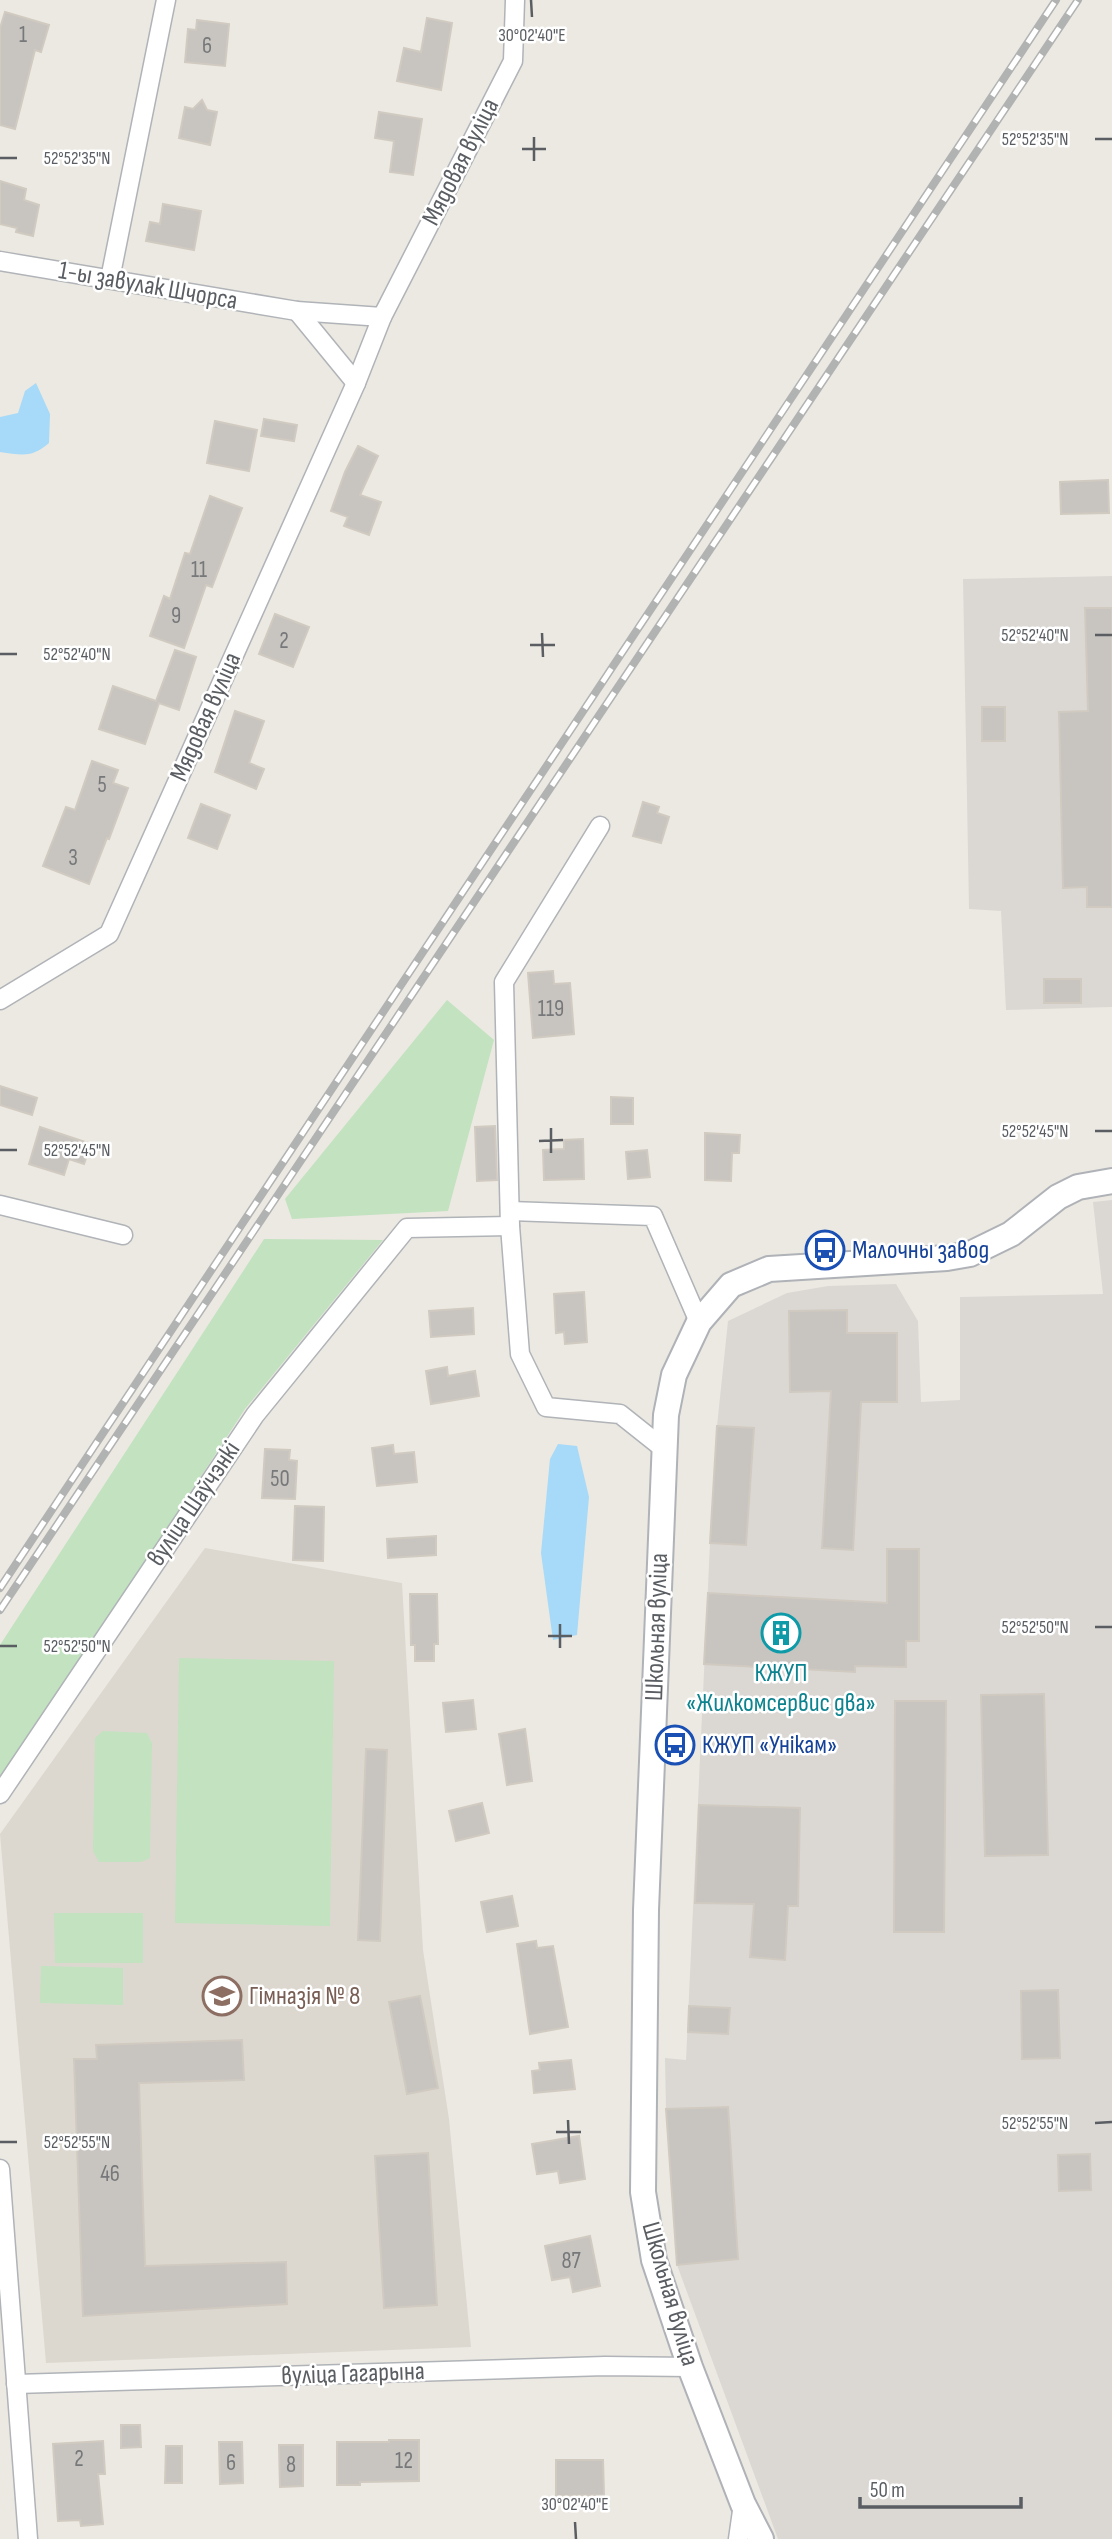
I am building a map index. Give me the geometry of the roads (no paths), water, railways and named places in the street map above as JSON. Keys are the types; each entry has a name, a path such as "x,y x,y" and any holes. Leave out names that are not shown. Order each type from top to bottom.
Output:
{"street":[{"path":"110,279 166,0"},
{"name":"Мядовая вуліца","path":"0,1000 109,934 356,383 383,317 513,61 514,0"},
{"name":"1-ы завулак Шчорса","path":"0,261 297,311 383,317"},
{"path":"297,311 356,383"},
{"path":"600,826 504,982 510,1218 520,1354 546,1407 620,1414 664,1449"},
{"name":"Школьная вуліца","path":"761,2539 743,2504 690,2367 654,2260 643,2192 646,1910 664,1449 666,1415 674,1375 699,1322 731,1285 769,1269 947,1258 970,1254 1011,1234 1058,1197 1078,1188 1112,1181"},
{"path":"0,1205 123,1234"},
{"path":"510,1218 653,1216 699,1322"},
{"name":"вуліца Шаўчэнкі","path":"0,1794 254,1415 407,1228 510,1218"},
{"path":"0,2169 28,2539"},
{"name":"вуліца Гагарына","path":"16,2384 605,2367 690,2367"},
{"path":"738,2539 743,2504"}],"water":[{"path":"36,383 50,414 49,443 26,454 0,452 0,417 18,413 25,391"},
{"path":"558,1444 577,1446 589,1497 577,1635 553,1640 541,1553 550,1459"}],"railway":[{"path":"0,1588 1056,0"},
{"path":"0,1610 1078,0"}],"place":[{"name":"Малочны завод","path":"825,1250"},
{"name":"КЖУП «Жилкомсервис два»","path":"781,1633"},
{"name":"КЖУП «Унікам»","path":"675,1745"},
{"name":"Гімназія № 8","path":"222,1996"}]}
